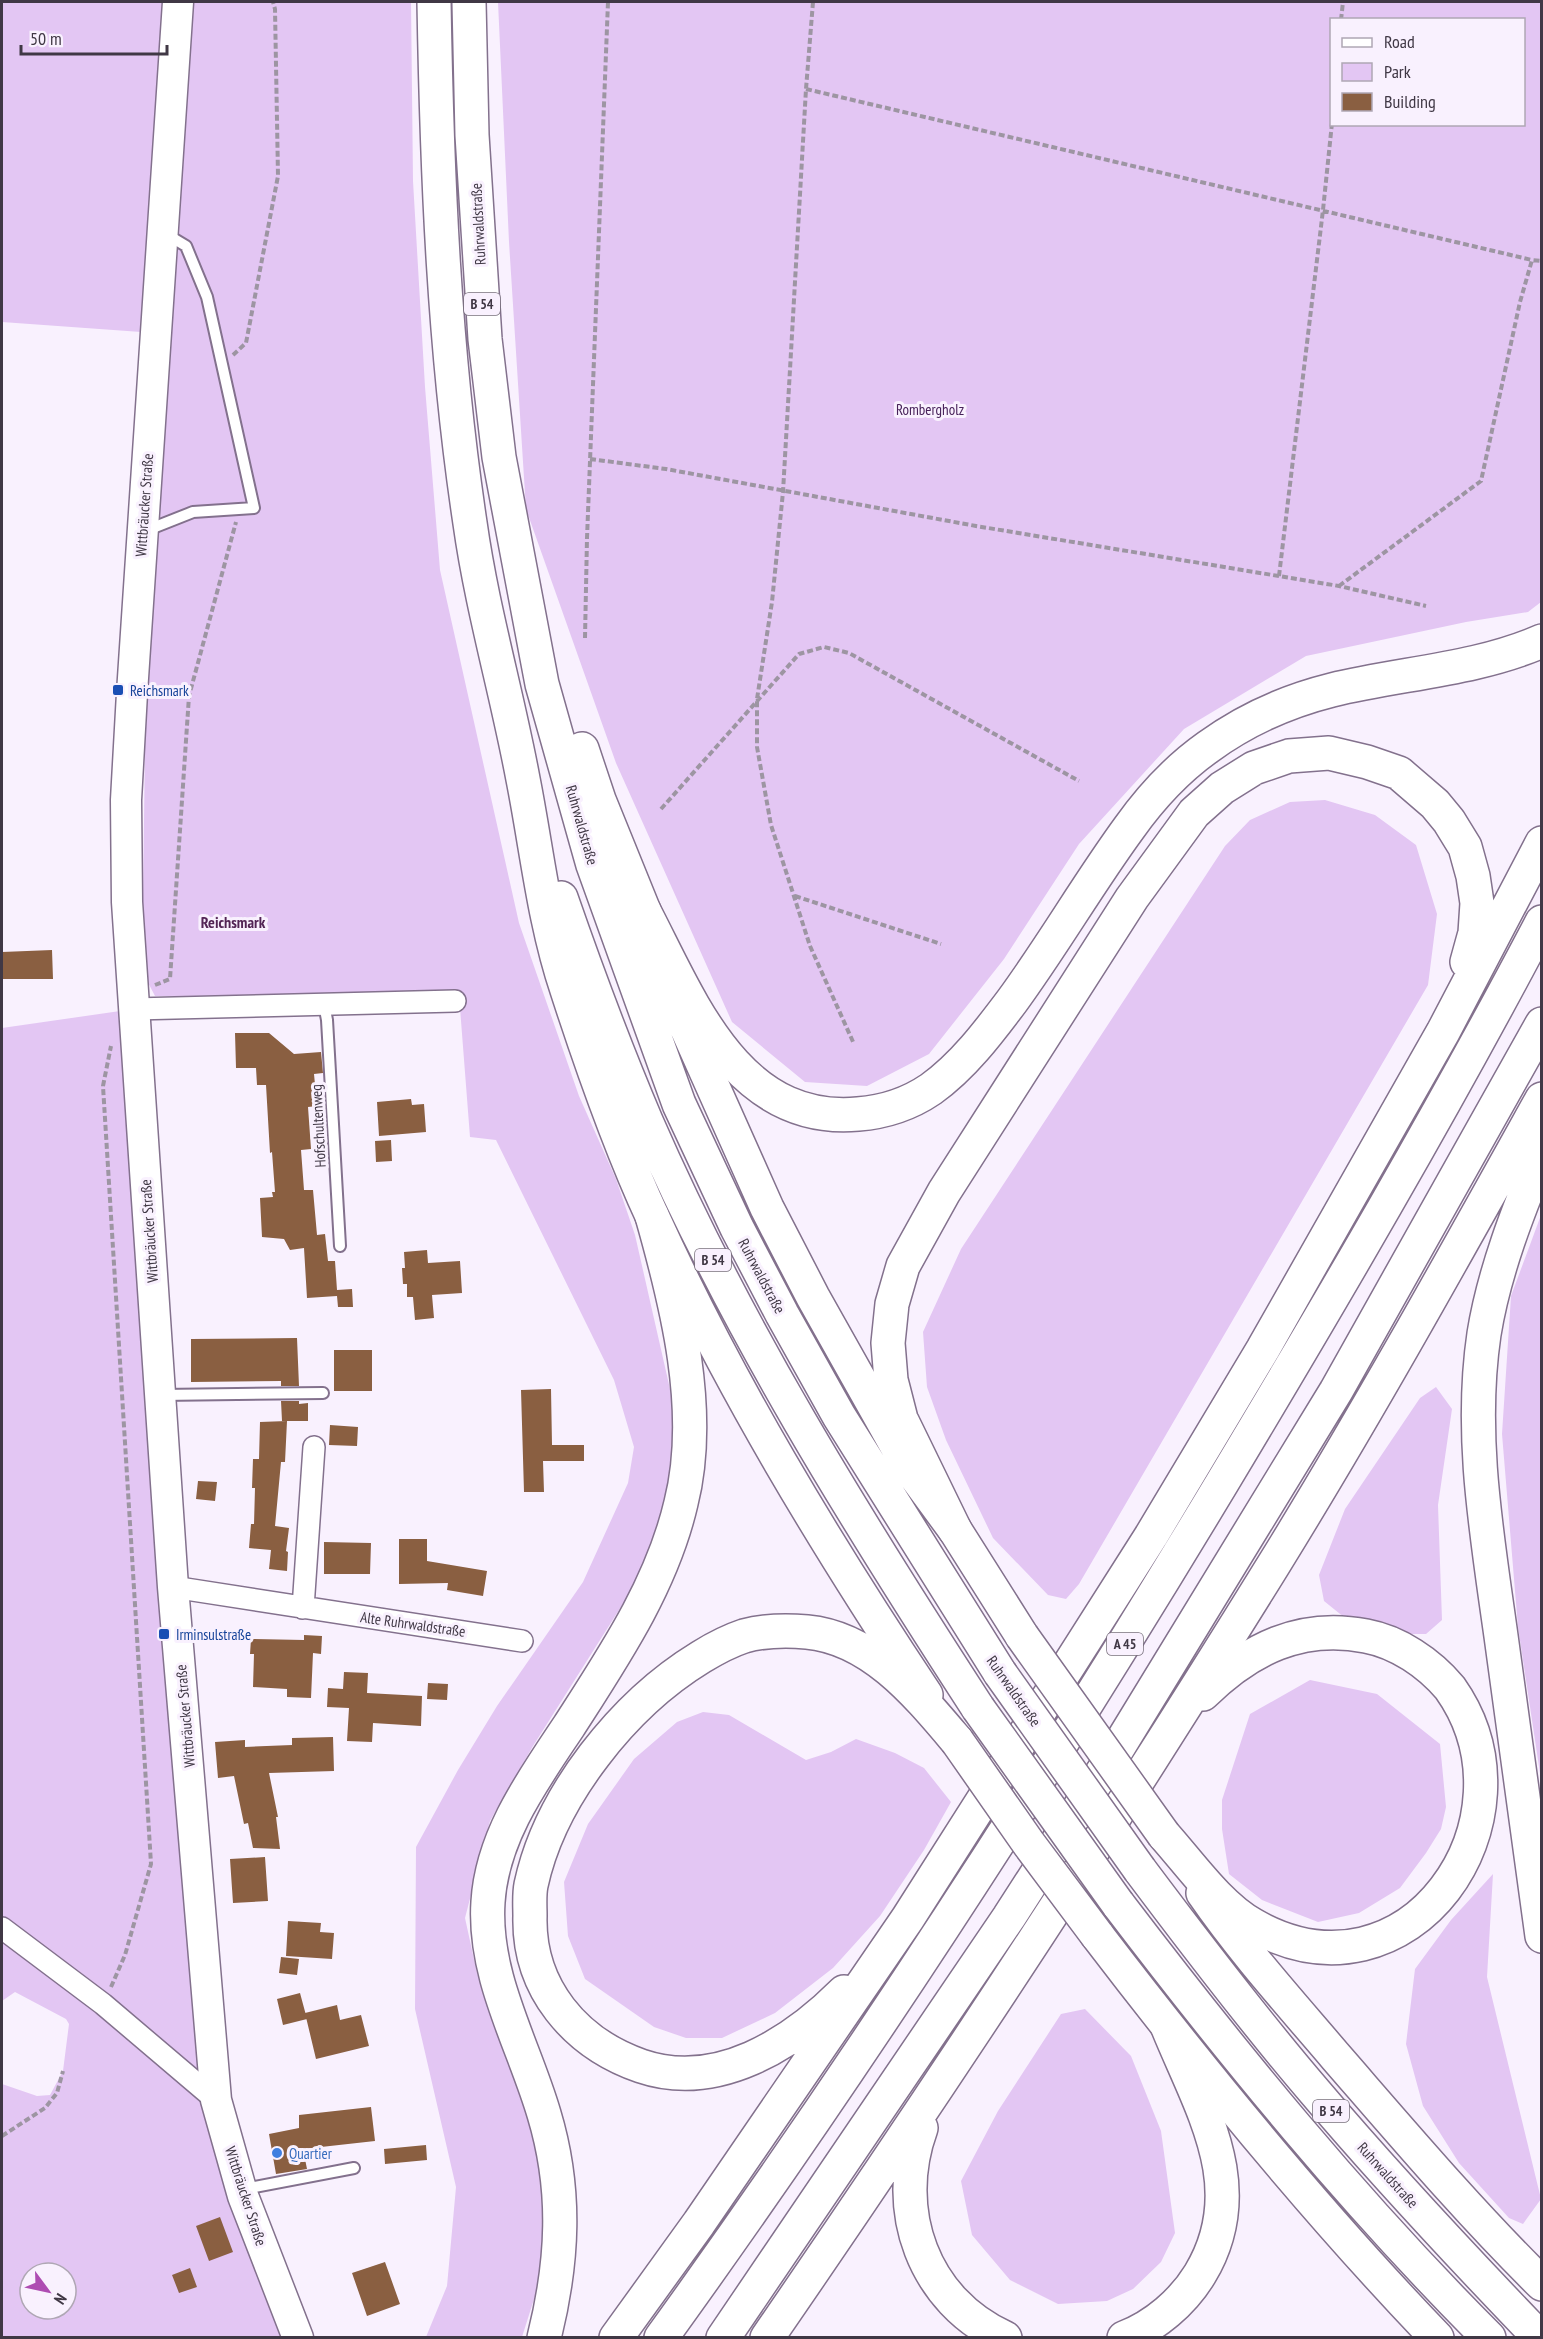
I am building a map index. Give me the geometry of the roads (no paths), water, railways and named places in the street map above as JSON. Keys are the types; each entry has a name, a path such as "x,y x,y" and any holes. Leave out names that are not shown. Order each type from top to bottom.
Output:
{"highway":[{"name":"B 54","path":"434,2 437,157 447,326 470,528 492,643 523,776 551,870 584,965 646,1121 709,1253 812,1443 889,1571 978,1708 1118,1904 1204,2014 1369,2210 1489,2337"},
{"name":"Ruhrwaldstraße","path":"469,2 472,135 484,339 499,457 542,684 593,865 679,1104 737,1228 839,1416 1000,1673 1140,1870 1243,2005 1396,2185 1540,2337"},
{"path":"528,603 557,677 599,800 644,911 680,1013 767,1208 908,1466 955,1530 1022,1636 1164,1835 1218,1915 1275,1985 1491,2233 1542,2284"},
{"path":"644,911 699,1015 719,1046 743,1074 767,1092 791,1105 839,1114 877,1113 907,1103 931,1088 970,1053 998,1020 1046,954 1109,856 1136,819 1167,781 1208,747 1261,715 1300,699 1359,684 1478,662 1503,656 1542,641"},
{"path":"955,1530 901,1419 891,1380 889,1333 892,1304 903,1266 944,1192 1132,898 1194,813 1222,788 1254,768 1289,756 1329,753 1367,762 1399,774 1418,787 1449,821 1465,847 1477,903 1475,933 1443,1032"},
{"path":"523,776 554,950 615,1127 652,1216 699,1315 794,1485 889,1640 957,1741 1029,1844 1097,1935 1168,2028 1263,2144 1336,2228 1437,2337"},
{"path":"616,2337 706,2213 908,1918 1151,1536 1263,1349 1443,1032 1542,843"},
{"name":"A 45","path":"662,2337 850,2068 967,1892 1134,1629 1293,1365 1420,1144 1542,922"},
{"path":"723,2337 1002,1927 1116,1751 1335,1390 1542,1024"},
{"path":"767,2337 1030,1950 1269,1572 1360,1420 1542,1099"},
{"path":"1542,1153 1494,1286 1485,1333 1479,1385 1477,1437 1487,1539 1542,1936"},
{"path":"544,2337 555,2294 559,2249 561,2212 556,2168 545,2115 509,2018 497,1977 489,1937 488,1903 494,1865 510,1821 532,1781 634,1621 663,1560 682,1501 688,1460 689,1419 686,1379 679,1329 652,1216"},
{"path":"908,1918 876,1958 841,1995 780,2044 737,2064 710,2071 678,2073 648,2068 618,2058 588,2039 561,2012 540,1979 529,1938 530,1887 543,1842 569,1793 601,1747 639,1705 680,1670 718,1647 743,1636 773,1632 809,1632 844,1642 872,1657 897,1676 924,1702 957,1741"},
{"path":"1163,1741 1204,1692 1246,1659 1273,1644 1303,1635 1326,1632 1348,1633 1373,1637 1398,1647 1422,1661 1442,1679 1458,1697 1470,1718 1482,1750 1488,1787 1480,1839 1469,1866 1455,1888 1437,1907 1415,1924 1393,1936 1352,1947 1321,1947 1297,1943 1271,1935 1251,1924 1228,1906 1164,1835"},
{"path":"1124,2337 1153,2323 1175,2306 1194,2285 1208,2261 1217,2237 1222,2212 1224,2189 1220,2162 1212,2134 1168,2028"},
{"path":"949,2070 922,2123 913,2150 909,2166 912,2216 921,2250 940,2287 979,2324 1005,2337"}],"main road":[{"name":"Wittbräucker Straße","path":"178,2 126,800 127,902 174,1587 216,2100 241,2190 298,2337"}],"street":[{"path":"134,1009 454,1001"},
{"path":"303,1608 314,1447"},
{"name":"Alte Ruhrwaldstraße","path":"174,1587 522,1641"},
{"path":"2,1928 103,2004 216,2100"}],"lane":[{"path":"142,532 193,512 254,508 207,297 186,246 162,232"},
{"name":"Hofschultenweg","path":"324,1004 327,1020 340,1246"},
{"path":"160,1395 323,1393"},
{"path":"241,2190 354,2168"}],"place":[{"name":"Reichsmark","path":"118,690"},
{"name":"Irminsulstraße","path":"164,1634"},
{"name":"Quartier","path":"277,2153"}],"district":[{"name":"Reichsmark","path":"233,922"}],"park label":[{"name":"Rombergholz","path":"930,409"}]}
